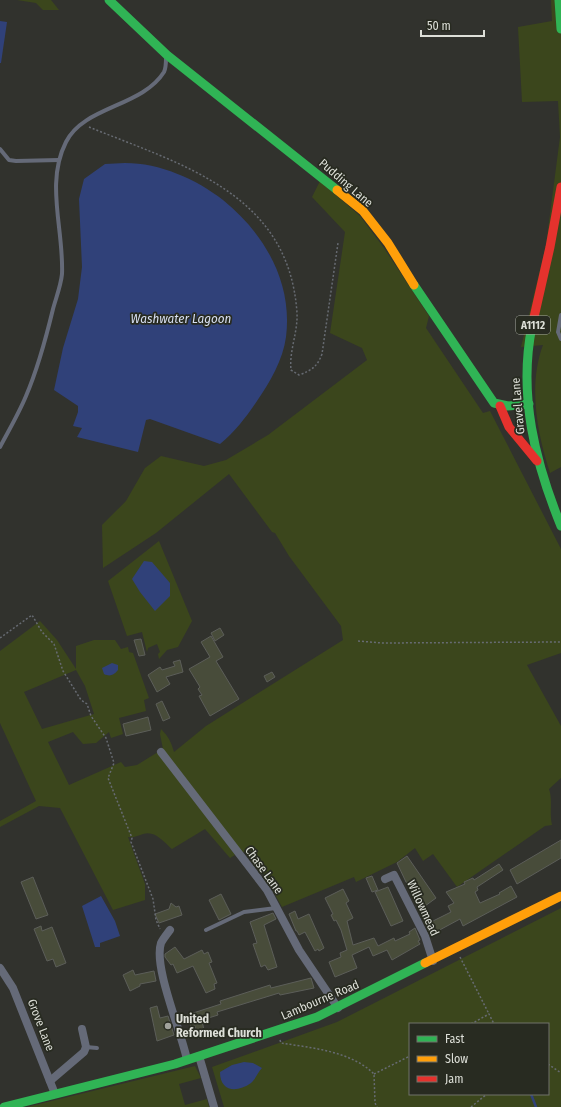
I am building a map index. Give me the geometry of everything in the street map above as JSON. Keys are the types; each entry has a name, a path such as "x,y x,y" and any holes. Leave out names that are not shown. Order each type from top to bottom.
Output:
{"main road":[{"name":"Pudding Lane","path":"109,0 167,54 363,211 388,243 490,399 500,406"},
{"path":"559,0 561,29"},
{"name":"Gravel Lane","path":"561,187 559,212 532,335 526,375 537,461 545,488 561,526"},
{"path":"529,404 500,406 500,410 524,447 537,461"},
{"name":"Lambourne Road","path":"4,1107 187,1060 285,1029 338,1008 561,896"}],"street":[{"name":"Chase Lane","path":"161,752 267,890 299,950 338,1008"},
{"name":"Willowmead","path":"385,879 394,875 425,936 433,960"},
{"path":"170,930 161,943 161,961 164,979 187,1060"},
{"name":"Grove Lane","path":"0,968 13,988 55,1094"},
{"path":"50,1081 84,1052 86,1047 82,1029"},
{"path":"199,1056 214,1107"}],"lane":[{"path":"0,447 26,396 46,338 62,275 62,246 56,197 59,160 67,140 82,124 145,91 164,71 167,54"},
{"path":"0,149 9,160 16,162 59,160"},
{"path":"561,315 558,332 561,339"},
{"path":"206,930 244,912 276,908"},
{"path":"86,1047 97,1048"}],"path":[{"path":"82,124 194,170 218,184 258,217 283,254 291,276 297,313 295,338 290,362 291,370 298,375 312,370 318,364 322,354 338,243"},
{"path":"0,638 32,615 42,632 54,644 63,671 81,700 87,704 91,716 106,738 114,763 108,778 132,838 131,842 153,899 161,943"},
{"path":"358,641 382,643 561,642"},
{"path":"458,954 494,1023"},
{"path":"473,1023 489,1014"},
{"path":"280,1038 281,1043 324,1050 348,1058 365,1066 374,1074 375,1102 377,1107"},
{"path":"374,1074 409,1056"},
{"path":"549,1065 561,1073"},
{"path":"471,1107 486,1095"}],"green space":[{"path":"17,0 51,0 59,10 43,10 36,3"},
{"path":"551,0 561,0 561,467 550,473 541,442 535,393 538,360 543,345 521,347 546,245 560,137 558,101 522,102 518,27 552,21"},
{"path":"320,181 360,216 384,248 429,316 426,328 483,413 490,411 561,549 561,653 527,665 561,726 561,778 549,789 551,798 552,825 545,826 457,887 433,854 423,861 415,848 397,862 356,882 354,877 282,907 250,849 241,853 163,749 160,734 161,729 172,745 174,752 206,726 343,640 341,626 289,556 275,533 272,532 229,474 156,533 103,568 102,525 126,501 145,468 161,456 204,466 226,460 268,435 367,360 362,348 330,333 345,232 312,197"},
{"path":"159,541 192,621 178,647 167,650 159,659 158,654 160,652 157,644 148,648 147,652 142,632 127,636 108,581"},
{"path":"40,621 57,640 76,669 76,646 94,640 115,640 121,649 128,647 129,652 133,653 149,698 144,700 146,711 119,718 123,734 111,738 109,732 96,743 83,744 73,732 48,742 69,785 121,762 125,767 137,765 158,752 235,855 230,858 205,829 172,849 155,835 147,833 128,837 145,884 145,900 113,910 60,808 39,806 0,827 0,821 36,801 0,723 0,651","holes":["76,670 85,686 94,714 42,729 24,692"]},
{"path":"561,908 561,1107 224,1107 212,1067 337,1022"},
{"path":"195,1066 201,1078 179,1084 185,1105 207,1099 209,1107 27,1107"}],"water":[{"path":"0,21 7,22 1,63 0,63"},
{"name":"Washwater Lagoon","path":"125,163 164,169 201,185 223,200 238,213 263,243 280,278 285,297 287,317 286,337 282,354 271,378 249,413 231,434 220,444 150,419 146,420 138,452 77,437 82,428 73,426 78,412 78,406 54,390 63,348 78,299 82,267 79,199 84,179 105,164"},
{"path":"144,561 152,562 170,583 170,596 155,611 132,579"},
{"path":"112,663 118,665 118,670 112,675 104,674 102,668"},
{"path":"101,896 115,921 120,936 100,943 100,947 95,947 82,906"},
{"path":"244,1062 253,1063 262,1068 252,1082 246,1086 235,1089 226,1087 221,1079 220,1072 232,1065"}],"building":[{"path":"220,628 224,635 215,641 211,633"},
{"path":"211,636 223,657 216,661 239,699 210,716 199,696 202,695 198,689 200,687 189,669 210,657 201,642"},
{"path":"141,639 145,655 139,656 134,640"},
{"path":"180,660 183,672 166,677 170,684 157,692 148,675 160,667 162,670 175,666 173,662"},
{"path":"272,672 275,677 267,682 264,676"},
{"path":"162,701 170,718 163,721 156,704"},
{"path":"148,717 151,730 126,736 123,724"},
{"path":"561,840 561,858 517,884 510,870"},
{"path":"407,856 436,898 425,906 406,882 397,863"},
{"path":"499,864 503,870 477,887 478,890 475,892 480,903 500,894 499,893 511,886 517,897 463,926 460,919 434,933 429,923 451,912 448,906 454,903 446,892 465,884 464,882 473,878 474,880"},
{"path":"372,876 378,890 372,892 366,878"},
{"path":"33,877 48,915 36,919 21,882"},
{"path":"388,887 403,921 391,926 375,892"},
{"path":"343,889 349,901 346,903 353,918 347,921 353,945 374,938 378,946 394,938 395,941 410,934 409,932 415,928 420,944 392,960 387,950 373,956 369,947 352,955 357,968 335,977 329,962 341,957 340,953 347,950 341,930 336,920 334,921 331,915 333,914 325,898"},
{"path":"221,894 231,914 219,920 209,900"},
{"path":"171,903 176,907 179,906 182,915 159,923 155,914 169,909"},
{"path":"295,911 298,919 309,914 324,948 319,951 318,949 315,951 305,932 299,935 289,914"},
{"path":"273,913 276,919 264,925 277,967 268,970 265,965 261,967 253,944 257,943 250,922"},
{"path":"41,926 42,931 52,927 66,963 56,967 53,959 47,961 34,929"},
{"path":"175,947 184,959 202,950 204,954 208,952 212,962 209,963 217,983 214,984 215,989 206,993 193,966 177,973 173,964 171,965 165,957 165,954"},
{"path":"133,970 135,975 154,971 156,981 140,984 140,986 130,991 123,975"},
{"path":"311,978 314,988 280,995 279,993 217,1012 218,1015 202,1020 205,1036 198,1038 195,1026 191,1027 187,1015 221,1004 220,1001 270,985 271,988"},
{"path":"157,1006 160,1018 168,1016 174,1035 157,1041 150,1008"}],"waterway":[{"path":"531,1095 536,1107"}],"traffic: fast":[{"path":"109,0 167,55 337,190"},
{"path":"559,0 561,29"},
{"path":"414,285 494,403 508,406 529,404"},
{"path":"532,326 528,352 528,403 537,453 561,526"},
{"path":"4,1107 175,1064 317,1017 425,963"}],"traffic: slow":[{"path":"337,190 363,211 388,243 414,285"},
{"path":"425,963 561,896"}],"traffic: jam":[{"path":"532,326 550,247 561,187"},
{"path":"500,406 509,427 537,461"}],"place":[{"name":"United Reformed Church","path":"168,1026"}]}
